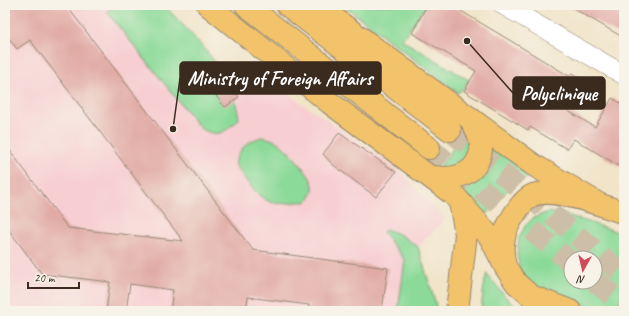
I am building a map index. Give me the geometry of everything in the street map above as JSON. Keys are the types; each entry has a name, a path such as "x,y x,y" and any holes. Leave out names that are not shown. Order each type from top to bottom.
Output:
{"highway":[{"path":"208,5 330,103 433,178 453,194 460,202 498,232 506,268 517,284 531,296 570,311"},
{"path":"246,5 429,148"},
{"path":"288,5 450,130"},
{"path":"316,5 532,164 597,202 624,213"},
{"path":"433,178 447,179 458,177 470,170 476,162 481,150 478,132 470,118"},
{"path":"462,274 467,260 498,232 531,196 549,194 597,202"},
{"path":"457,311 466,234 460,202"}],"street":[{"path":"504,5 624,75"}],"shaded area":[{"path":"5,5 164,5 242,93 263,77 395,166 445,219 418,247 436,305 436,311 5,311"}],"green space":[{"path":"109,5 164,5 200,43 221,71 236,102 239,119 226,130 217,133 212,133 200,128 107,12 111,8"},
{"path":"343,5 426,5 402,40 469,80 464,88 458,93"},
{"path":"467,130 473,143 466,166 437,170"},
{"path":"261,137 279,143 304,169 312,181 313,186 313,191 306,202 274,203 268,201 257,193 242,175 235,164 238,154 251,141"},
{"path":"487,142 532,175 500,197 486,215 457,184"},
{"path":"548,212 564,214 624,234 624,311 613,311 544,295 520,272 517,254 519,238 525,226 533,218"},
{"path":"386,229 401,235 418,247 436,305 436,311 398,311 405,260 383,232"},
{"path":"487,274 509,301 523,311 481,311 484,284"}],"building":[{"path":"5,5 66,5 253,250 388,268 382,311 308,311 309,305 248,297 246,311 170,311 173,290 130,284 126,311 106,311 110,282 42,274 5,225 5,144 68,228 183,241 30,40 17,49 5,33"},
{"path":"427,5 451,5 569,76 572,73 586,82 568,111 595,127 612,98 624,105 624,169 574,139 567,149 530,127 528,130 464,91 476,71 412,33"},
{"path":"568,5 624,5 624,38"},
{"path":"230,85 239,97 225,107 216,96"},
{"path":"339,133 396,172 376,197 332,164 323,154"}],"tunnel":[{"path":"450,130 624,275"},
{"path":"429,148 563,256"},
{"path":"603,288 624,305"}],"place":[{"name":"Polyclinique","path":"467,41"},
{"name":"Ministry of Foreign Affairs","path":"173,129"}]}
